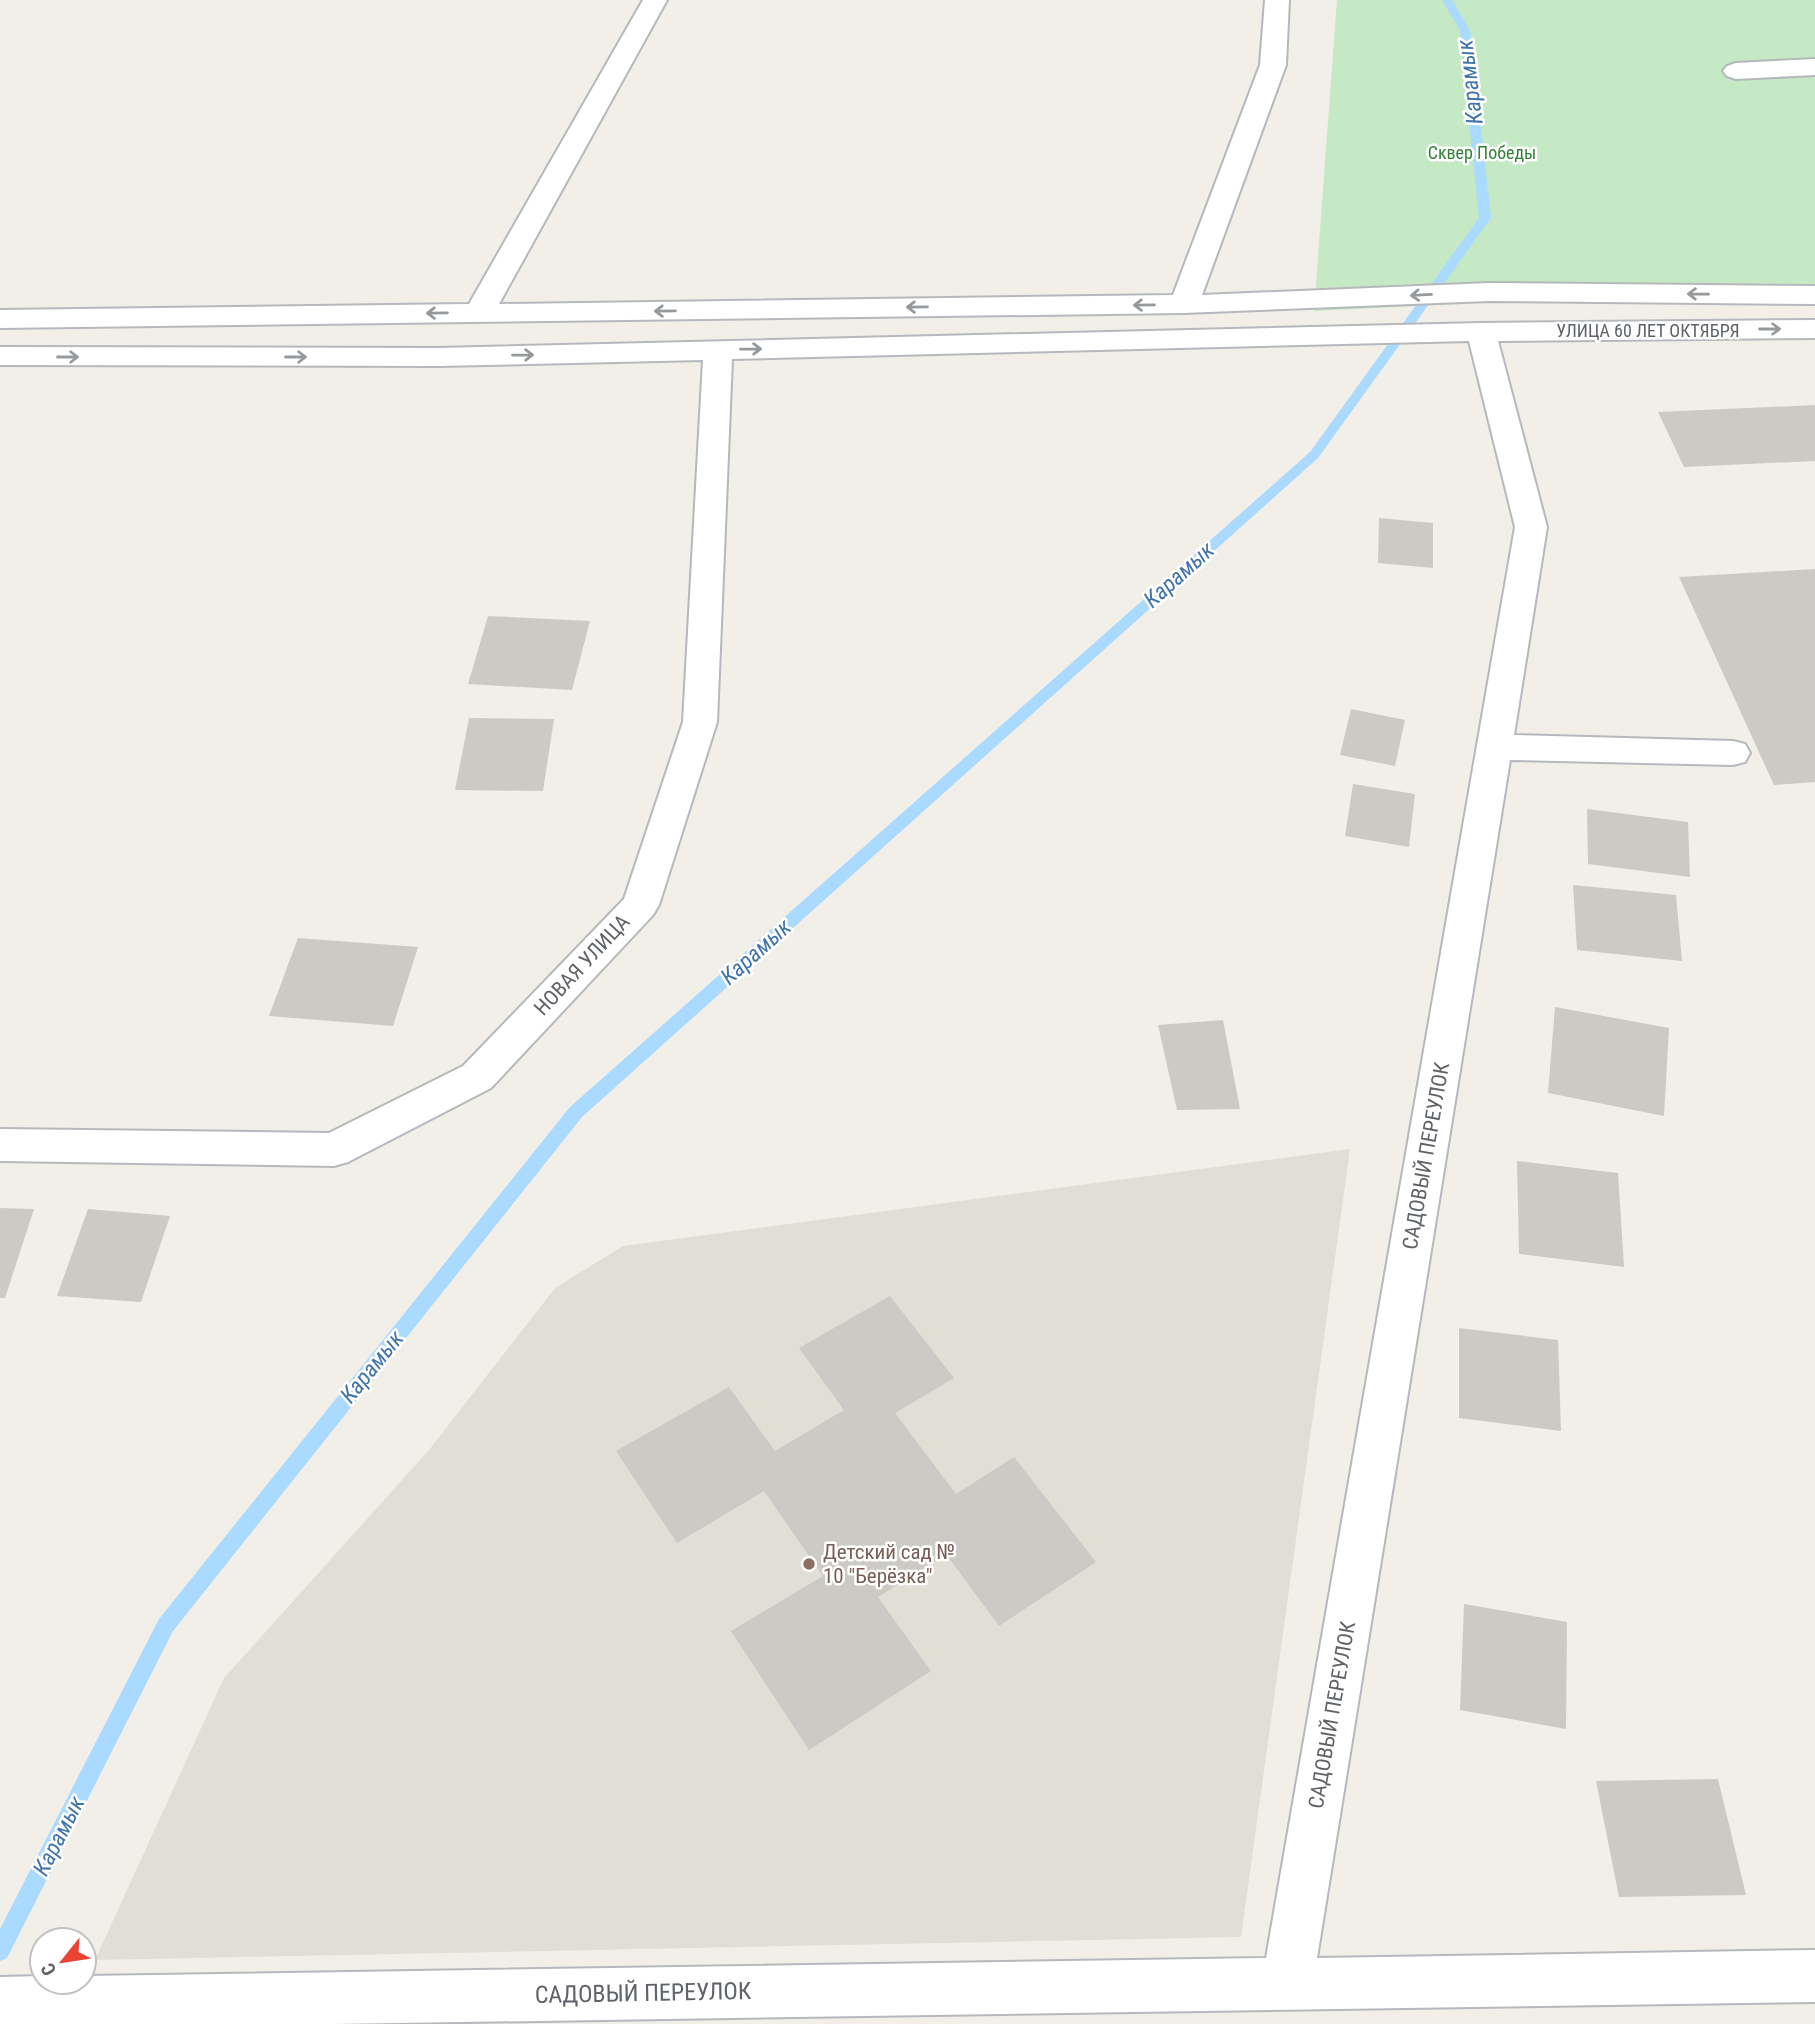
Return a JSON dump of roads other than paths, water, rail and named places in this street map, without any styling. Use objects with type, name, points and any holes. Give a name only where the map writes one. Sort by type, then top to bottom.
[{"type":"street","points":[[479,313],[655,0]]},
{"type":"street","points":[[1184,304],[1273,65],[1278,0]]},
{"type":"street","points":[[1736,71],[1815,67]]},
{"type":"street","name":"УЛИЦА 60 ЛЕТ ОКТЯБРЯ","points":[[0,319],[1184,304],[1489,292],[1815,295]]},
{"type":"street","name":"УЛИЦА 60 ЛЕТ ОКТЯБРЯ","points":[[0,356],[439,358],[1481,332],[1815,329]]},
{"type":"street","name":"САДОВЫЙ ПЕРЕУЛОК","points":[[1287,1984],[1531,527],[1481,332]]},
{"type":"street","name":"НОВАЯ УЛИЦА","points":[[0,1145],[334,1150],[477,1077],[639,905],[700,722],[718,350]]},
{"type":"street","points":[[1494,747],[1733,753]]},
{"type":"street","name":"САДОВЫЙ ПЕРЕУЛОК","points":[[12,2003],[1815,1976]]},
{"type":"waterway","name":"Карамык","points":[[0,1951],[166,1625],[576,1112],[1314,455],[1485,218],[1465,30],[1447,0]]},
{"type":"place","name":"Детский сад № 10 \"Берёзка\"","points":[[809,1564]]},
{"type":"park label","name":"Сквер Победы","points":[[1482,152]]}]
